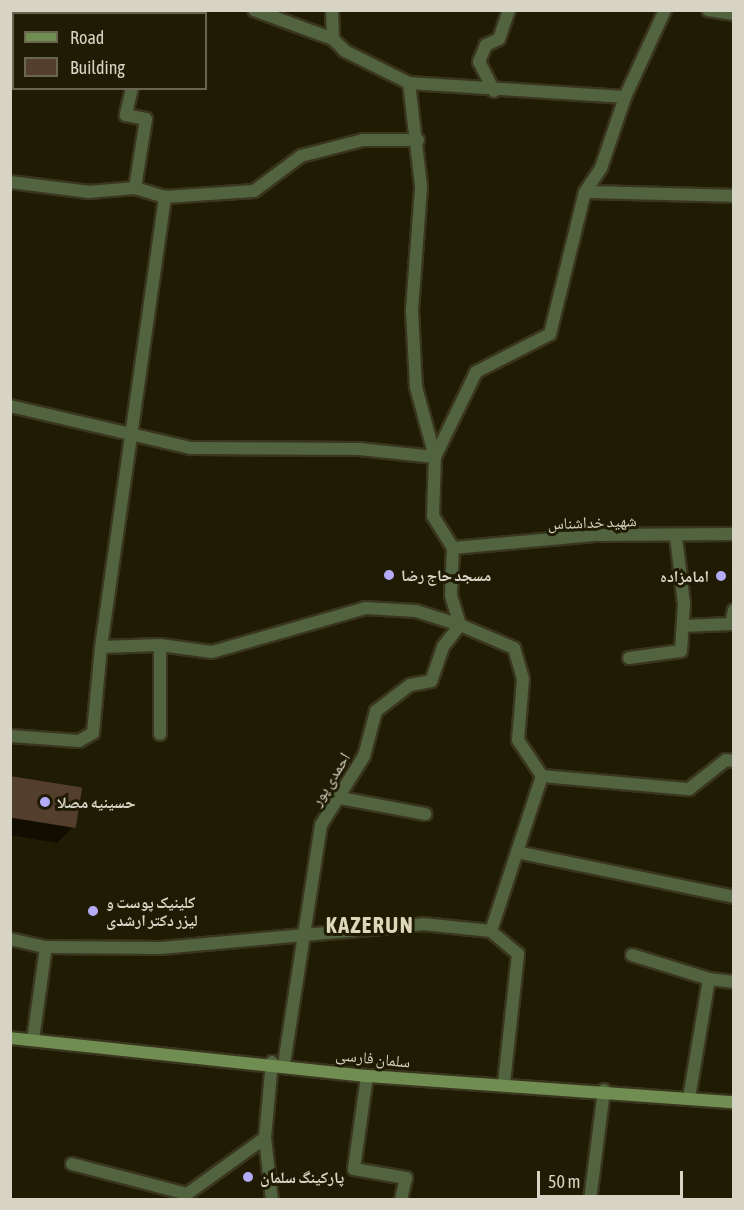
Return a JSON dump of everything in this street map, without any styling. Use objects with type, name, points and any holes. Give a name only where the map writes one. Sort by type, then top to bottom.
[{"type":"main road","name":"سلمان فارسی","points":[[10,1038],[278,1063],[367,1076],[604,1090],[734,1102]]},
{"type":"street","points":[[254,10],[333,39],[345,51],[409,83],[494,92],[625,97]]},
{"type":"street","points":[[332,10],[333,39]]},
{"type":"street","points":[[494,92],[479,62],[486,45],[499,39],[509,10]]},
{"type":"street","points":[[435,457],[476,372],[550,334],[585,192],[601,168],[625,97],[665,10]]},
{"type":"street","points":[[708,10],[734,14]]},
{"type":"street","points":[[409,83],[418,140],[421,186],[412,310],[416,387],[435,457],[433,516],[453,548],[451,595],[460,625]]},
{"type":"street","points":[[132,90],[126,115],[146,119],[135,188]]},
{"type":"street","points":[[10,182],[89,192],[135,188],[165,197],[254,191],[301,156],[363,140],[418,140]]},
{"type":"street","points":[[585,192],[734,196]]},
{"type":"street","points":[[10,736],[79,741],[93,733],[101,647],[128,434],[165,197]]},
{"type":"street","points":[[10,406],[191,448],[359,448],[435,457]]},
{"type":"street","name":"شهید خداشناس","points":[[453,548],[597,535],[676,537],[734,534]]},
{"type":"street","points":[[629,658],[681,651],[683,626],[676,537]]},
{"type":"street","points":[[101,647],[160,645],[212,652],[365,608],[416,611],[460,625],[514,648],[523,679],[518,740],[542,776]]},
{"type":"street","points":[[683,626],[731,624],[734,610]]},
{"type":"street","name":"احمدی پور","points":[[272,1200],[266,1138],[321,825],[335,797],[364,756],[376,711],[410,685],[431,681],[443,647],[460,625]]},
{"type":"street","points":[[160,645],[160,734]]},
{"type":"street","points":[[542,776],[689,789],[726,760],[734,761]]},
{"type":"street","points":[[491,931],[542,776]]},
{"type":"street","points":[[335,797],[425,814]]},
{"type":"street","points":[[517,852],[734,897]]},
{"type":"street","points":[[10,939],[46,947],[161,948],[423,924],[491,931],[518,954],[504,1083]]},
{"type":"street","points":[[33,1040],[46,947]]},
{"type":"street","points":[[632,955],[709,979],[734,982]]},
{"type":"street","points":[[689,1098],[709,979]]},
{"type":"street","points":[[367,1076],[354,1169],[406,1178],[401,1200]]},
{"type":"street","points":[[590,1200],[604,1090]]},
{"type":"street","points":[[72,1164],[187,1194],[266,1138]]},
{"type":"building","name":"حسینیه مصلا","points":[[10,776],[82,787],[76,828],[10,818]]},
{"type":"place","name":"مسجد حاج رضا","points":[[389,575]]},
{"type":"place","name":"امامزاده","points":[[721,576]]},
{"type":"place","name":"حسینیه مصلا","points":[[45,802]]},
{"type":"place","name":"کلینیک پوست و لیزر دکتر ارشدی","points":[[93,911]]},
{"type":"place","name":"پارکینگ سلمان","points":[[248,1177]]},
{"type":"district","name":"KAZERUN","points":[[370,926]]}]
